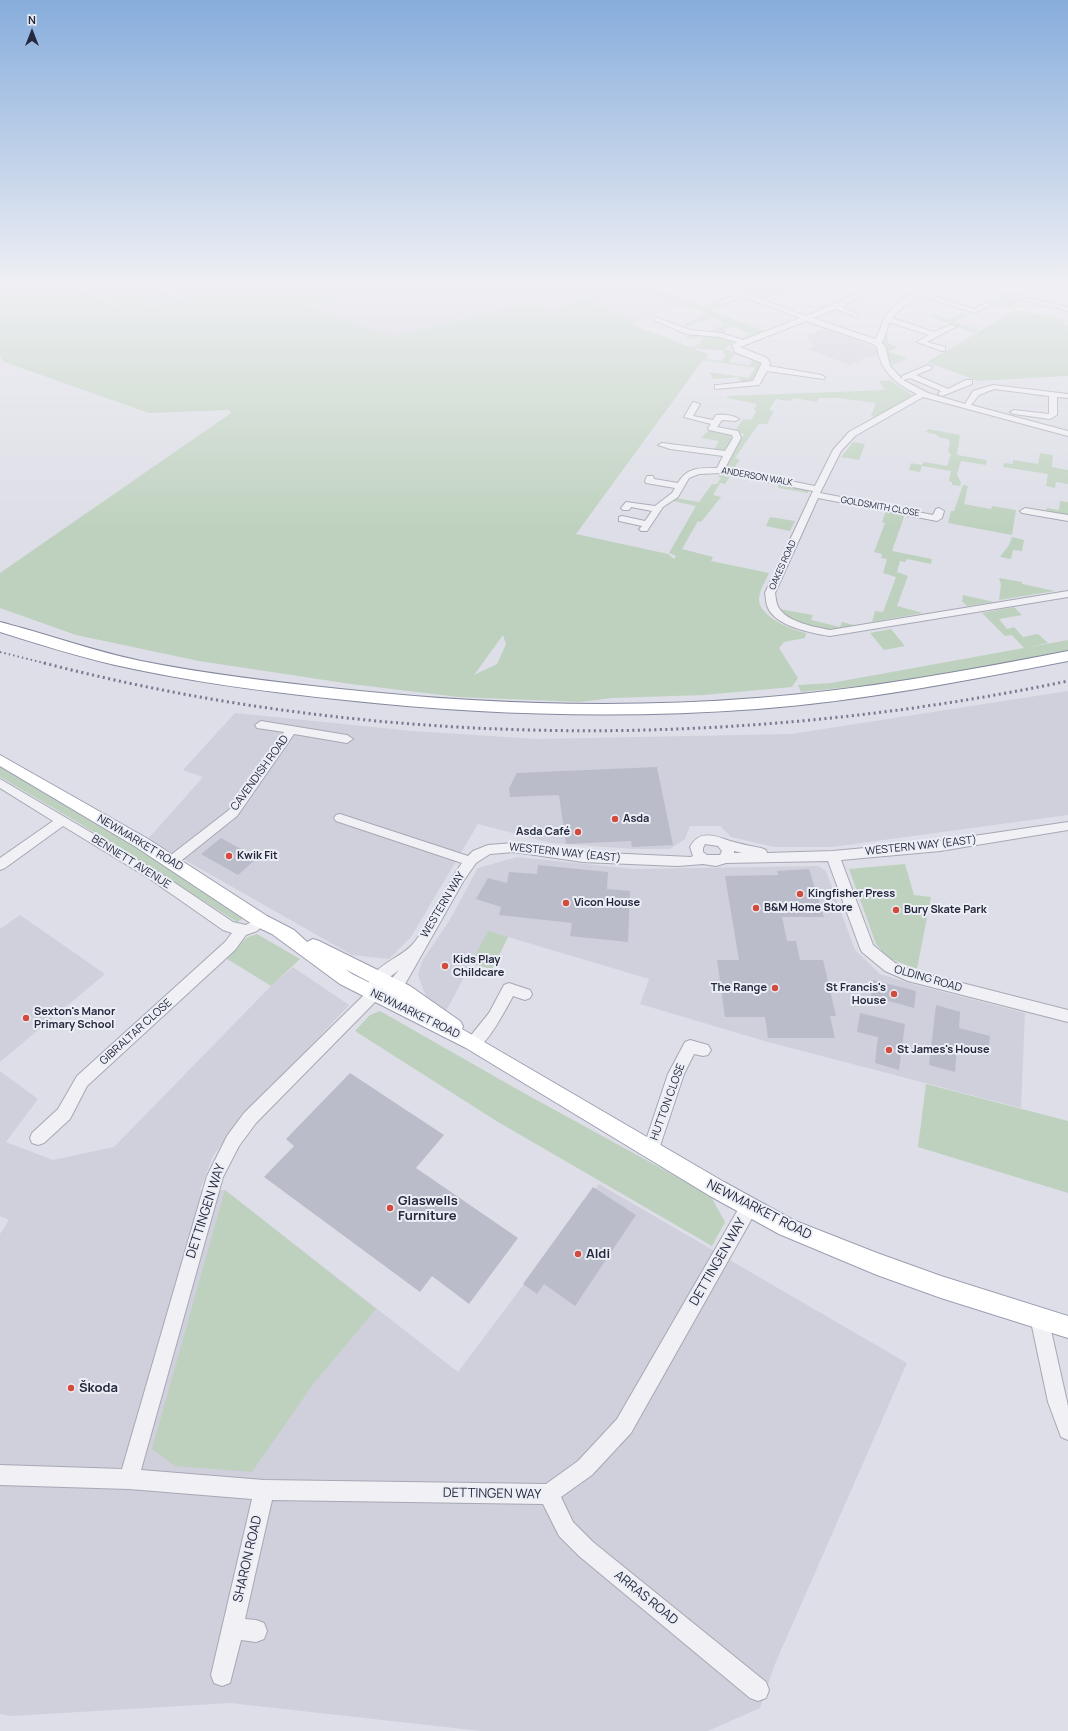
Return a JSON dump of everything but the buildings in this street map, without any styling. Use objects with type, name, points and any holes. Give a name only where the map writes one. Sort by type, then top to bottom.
[{"type":"highway","points":[[0,627],[115,660],[193,674],[276,687],[360,697],[504,708],[592,710],[685,708],[822,697],[940,680],[1068,656]]},
{"type":"highway","points":[[0,639],[95,666],[184,684],[278,699],[357,708],[501,719],[563,720],[727,716],[810,709],[860,704],[954,689],[1068,667]]},
{"type":"main road","name":"NEWMARKET ROAD","points":[[0,760],[172,861],[261,921],[278,930],[346,979],[376,986],[395,987],[442,1016],[473,1043]]},
{"type":"main road","name":"NEWMARKET ROAD","points":[[376,986],[749,1207],[786,1227],[877,1264],[941,1287],[1068,1327]]},
{"type":"street","points":[[885,367],[898,380],[924,393],[1068,434]]},
{"type":"street","points":[[898,380],[911,376],[928,367]]},
{"type":"street","points":[[718,387],[756,383],[765,368],[821,377]]},
{"type":"street","points":[[911,376],[945,393],[969,382]]},
{"type":"street","points":[[967,406],[976,393],[991,387],[1068,396]]},
{"type":"street","name":"OAKES ROAD","points":[[924,393],[852,434],[837,450],[770,592],[773,608],[780,616],[791,623],[806,629],[830,633],[847,632],[1068,594]]},
{"type":"street","points":[[978,401],[1021,414],[1045,417],[1052,415],[1053,394]]},
{"type":"street","points":[[683,426],[696,404]]},
{"type":"street","points":[[688,417],[716,423]]},
{"type":"street","points":[[721,470],[737,438],[735,433],[712,428],[719,417],[735,419]]},
{"type":"street","points":[[662,446],[683,450],[712,451],[728,454]]},
{"type":"street","name":"ANDERSON WALK","points":[[622,519],[646,527],[657,509],[675,495],[686,476],[693,472],[721,470],[816,492]]},
{"type":"street","points":[[650,478],[649,481],[680,486]]},
{"type":"street","name":"GOLDSMITH CLOSE","points":[[816,492],[937,518],[939,511]]},
{"type":"street","points":[[626,508],[629,504],[657,509]]},
{"type":"street","points":[[1025,510],[1068,518]]},
{"type":"street","name":"CAVENDISH ROAD","points":[[261,725],[347,739]]},
{"type":"street","name":"CAVENDISH ROAD","points":[[172,861],[233,813],[292,729]]},
{"type":"street","name":"BENNETT AVENUE","points":[[0,783],[156,876],[228,926],[241,931]]},
{"type":"street","points":[[340,818],[470,862]]},
{"type":"street","points":[[0,865],[63,820]]},
{"type":"street","name":"WESTERN WAY (EAST)","points":[[725,858],[833,856],[940,846],[1068,826]]},
{"type":"street","points":[[706,839],[718,840],[725,844],[728,851],[725,858],[716,862],[700,855],[698,844],[706,839]]},
{"type":"street","name":"WESTERN WAY (EAST)","points":[[725,844],[772,856]]},
{"type":"street","name":"WESTERN WAY (EAST)","points":[[470,862],[488,848],[501,846],[583,857],[666,861],[694,862],[700,855]]},
{"type":"street","name":"OLDING ROAD","points":[[833,856],[867,948],[890,967],[908,975],[1068,1016]]},
{"type":"street","name":"WESTERN WAY","points":[[376,986],[416,948],[428,932],[470,862]]},
{"type":"street","points":[[241,931],[251,929],[261,921]]},
{"type":"street","name":"GIBRALTAR CLOSE","points":[[38,1138],[64,1114],[82,1081],[230,946],[241,931]]},
{"type":"street","name":"WESTERN WAY","points":[[395,987],[408,969],[416,948]]},
{"type":"street","name":"DETTINGEN WAY","points":[[129,1479],[200,1227],[222,1161],[232,1141],[250,1118],[376,986]]},
{"type":"street","points":[[473,1043],[494,1017],[509,989],[525,994]]},
{"type":"street","name":"HUTTON CLOSE","points":[[651,1149],[676,1074],[690,1046],[704,1050]]},
{"type":"street","name":"DETTINGEN WAY","points":[[0,1475],[129,1479],[264,1490],[550,1494],[584,1468],[624,1426],[749,1207]]},
{"type":"street","points":[[1039,1318],[1057,1402],[1068,1430]]},
{"type":"street","name":"SHARON ROAD","points":[[222,1675],[264,1490]]},
{"type":"street","name":"ARRAS ROAD","points":[[550,1494],[566,1529],[586,1549],[758,1690]]},
{"type":"street","points":[[232,1629],[256,1631]]},
{"type":"shaded area","points":[[1068,691],[1068,815],[832,847],[774,847],[731,837],[720,826],[690,826],[685,839],[670,849],[634,849],[551,843],[478,824],[411,937],[389,959],[352,955],[148,839],[203,777],[183,770],[235,713],[412,731],[537,739],[791,734]]},
{"type":"shaded area","points":[[517,857],[635,869],[818,866],[826,871],[855,950],[880,974],[916,985],[1025,1013],[1021,1108],[768,1042],[640,1004],[649,979],[508,937],[492,969],[471,964],[446,1011],[426,997],[418,975],[422,961],[449,921],[478,868]]},
{"type":"shaded area","name":"Sexton's Manor Primary School","points":[[20,915],[105,974],[0,1062],[0,929]]},
{"type":"shaded area","points":[[293,967],[349,1005],[232,1131],[213,1156],[200,1190],[225,1190],[458,1372],[599,1184],[907,1363],[775,1664],[760,1708],[708,1731],[481,1731],[230,1703],[12,1716],[0,1714],[0,1234],[9,1220],[0,1216],[0,1071],[38,1099],[6,1142],[53,1160],[114,1147],[271,986]]},
{"type":"green space","points":[[18,367],[698,367],[576,534],[668,554],[674,559],[676,556],[669,553],[696,506],[673,501],[676,498],[699,502],[712,484],[717,484],[721,478],[718,477],[722,471],[808,489],[808,493],[778,488],[779,485],[731,475],[725,484],[720,483],[713,495],[721,497],[701,522],[698,521],[682,549],[713,557],[711,561],[769,573],[760,593],[760,605],[764,611],[777,621],[793,629],[806,633],[805,638],[784,642],[779,648],[798,678],[792,687],[704,695],[612,698],[580,702],[458,697],[351,684],[199,661],[76,635],[0,608],[0,573],[231,413],[229,410],[149,413]],"holes":[[[503,635],[506,644],[497,664],[474,675]]]},
{"type":"green space","points":[[747,367],[762,367],[755,382],[743,384],[738,377],[713,379],[709,372],[749,378],[755,368]]},
{"type":"green space","points":[[940,367],[1068,367],[1068,376],[978,381]]},
{"type":"green space","points":[[889,380],[913,395],[877,417],[871,416],[876,403],[838,398],[819,398],[817,402],[794,398],[790,401],[776,399],[769,410],[774,411],[767,424],[759,424],[755,429],[735,458],[740,460],[734,468],[725,466],[744,434],[734,433],[743,419],[751,420],[756,412],[754,409],[757,404],[727,398],[727,396],[885,390],[879,381]]},
{"type":"green space","points":[[710,429],[732,434],[734,438],[728,450],[714,449],[719,441],[701,438]]},
{"type":"green space","points":[[928,429],[960,435],[957,455],[987,460],[986,465],[961,461],[957,474],[961,483],[960,486],[952,485],[952,482],[949,481],[951,471],[922,466],[920,472],[909,470],[911,463],[922,465],[924,462],[947,466],[951,454],[948,452],[950,442],[948,439],[926,432]]},
{"type":"green space","points":[[853,442],[865,444],[859,460],[841,457]]},
{"type":"green space","points":[[1040,453],[1053,455],[1052,467],[1068,470],[1068,484],[1056,482],[1055,488],[1046,486],[1048,474],[1003,467],[1004,463],[1013,464],[1013,460],[1038,464]]},
{"type":"green space","points":[[963,485],[968,486],[964,504],[991,509],[992,506],[1016,510],[1012,535],[948,523],[951,511],[954,511]]},
{"type":"green space","points":[[1060,501],[1068,502],[1068,515],[1046,511],[1047,508],[1059,510]]},
{"type":"green space","points":[[886,511],[905,514],[892,551],[932,559],[931,564],[907,559],[905,562],[900,561],[897,572],[908,576],[897,606],[923,613],[872,622],[875,611],[883,612],[896,577],[883,573],[887,559],[881,558],[882,554],[874,552],[885,523],[882,522]]},
{"type":"green space","points":[[770,517],[795,521],[790,531],[766,526]]},
{"type":"green space","points":[[1012,537],[1024,540],[1022,551],[1013,550],[1011,559],[1000,557],[1009,545]]},
{"type":"green space","points":[[999,578],[1022,582],[1022,584],[1055,591],[999,600],[1001,584]]},
{"type":"green space","points":[[963,595],[994,602],[967,606],[962,601]]},
{"type":"green space","points":[[1014,607],[1022,615],[999,619],[1007,629],[1014,627],[1023,637],[1038,634],[1048,643],[1024,648],[1012,635],[1005,636],[982,613]]},
{"type":"green space","points":[[779,609],[813,615],[811,620],[840,627],[842,622],[858,626],[826,629],[805,626],[787,617]]},
{"type":"green space","points":[[891,629],[905,646],[884,650],[870,633]]},
{"type":"green space","points":[[1068,640],[1068,650],[964,671],[880,684],[801,692],[798,685],[831,683]]},
{"type":"green space","points":[[0,767],[168,866],[244,918],[237,922],[79,823],[0,777]]},
{"type":"green space","name":"Bury Skate Park","points":[[905,864],[914,895],[931,897],[917,969],[888,958],[876,944],[849,869]]},
{"type":"green space","points":[[488,931],[508,937],[492,969],[471,963]]},
{"type":"green space","points":[[257,934],[300,959],[271,986],[224,957],[248,937]]},
{"type":"green space","points":[[380,1011],[522,1092],[710,1195],[725,1222],[712,1246],[498,1122],[355,1031],[370,1015]]},
{"type":"green space","points":[[926,1084],[1068,1121],[1068,1193],[918,1147]]},
{"type":"green space","points":[[225,1190],[376,1309],[314,1383],[252,1472],[175,1466],[152,1449]]},
{"type":"railway","points":[[0,652],[44,663]]},
{"type":"railway","points":[[44,663],[169,691],[297,712],[425,725],[554,730],[684,729],[813,720],[941,704],[1068,681]]},
{"type":"railway","points":[[44,663],[48,664]]},
{"type":"place","name":"Asda","points":[[615,819]]},
{"type":"place","name":"Asda Café","points":[[578,832]]},
{"type":"place","name":"Kwik Fit","points":[[229,856]]},
{"type":"place","name":"Kingfisher Press","points":[[800,894]]},
{"type":"place","name":"Vicon House","points":[[566,903]]},
{"type":"place","name":"B&M Home Store","points":[[756,908]]},
{"type":"place","name":"Bury Skate Park","points":[[896,910]]},
{"type":"place","name":"Kids Play Childcare","points":[[445,966]]},
{"type":"place","name":"The Range","points":[[775,988]]},
{"type":"place","name":"St Francis's House","points":[[894,994]]},
{"type":"place","name":"Sexton's Manor Primary School","points":[[26,1018]]},
{"type":"place","name":"St James's House","points":[[889,1050]]},
{"type":"place","name":"Glaswells Furniture","points":[[390,1208]]},
{"type":"place","name":"Aldi","points":[[578,1254]]},
{"type":"place","name":"Škoda","points":[[71,1388]]}]
